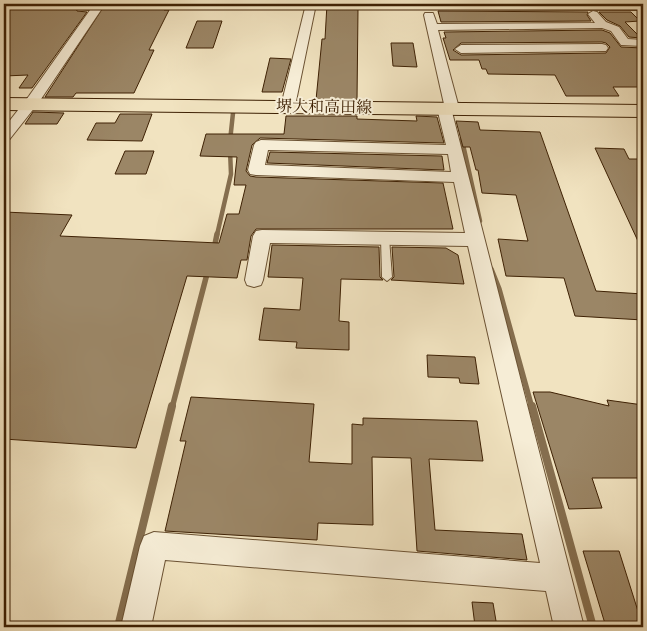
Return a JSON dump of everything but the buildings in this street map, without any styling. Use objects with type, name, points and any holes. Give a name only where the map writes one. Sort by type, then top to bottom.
[{"type":"main road","name":"堺大和高田線","points":[[4,104],[643,111]]},
{"type":"street","points":[[288,106],[312,4]]},
{"type":"street","points":[[587,5],[602,24],[615,30],[625,43],[643,43]]},
{"type":"street","points":[[569,627],[454,150],[433,27],[426,6],[587,5],[639,7],[643,18]]},
{"type":"street","points":[[4,137],[30,104],[98,7],[81,7]]},
{"type":"street","points":[[433,27],[596,26],[602,24]]},
{"type":"street","points":[[501,27],[513,48]]},
{"type":"street","points":[[461,48],[602,48]]},
{"type":"street","points":[[454,150],[261,144],[256,170],[461,178]]},
{"type":"street","points":[[254,280],[262,236],[476,240]]},
{"type":"street","points":[[136,627],[154,546],[557,578]]},
{"type":"lane","points":[[385,238],[387,277]]},
{"type":"waterway","points":[[83,4],[197,4]]},
{"type":"waterway","points":[[222,4],[306,6]]},
{"type":"waterway","points":[[319,6],[422,8]]},
{"type":"waterway","points":[[230,141],[233,113]]},
{"type":"waterway","points":[[462,140],[480,221]]},
{"type":"waterway","points":[[217,235],[231,174],[230,150]]},
{"type":"waterway","points":[[214,249],[217,234]]},
{"type":"waterway","points":[[491,269],[499,289],[532,408]]},
{"type":"waterway","points":[[172,408],[208,270]]},
{"type":"waterway","points":[[118,627],[172,406]]},
{"type":"waterway","points":[[532,406],[593,627]]}]
